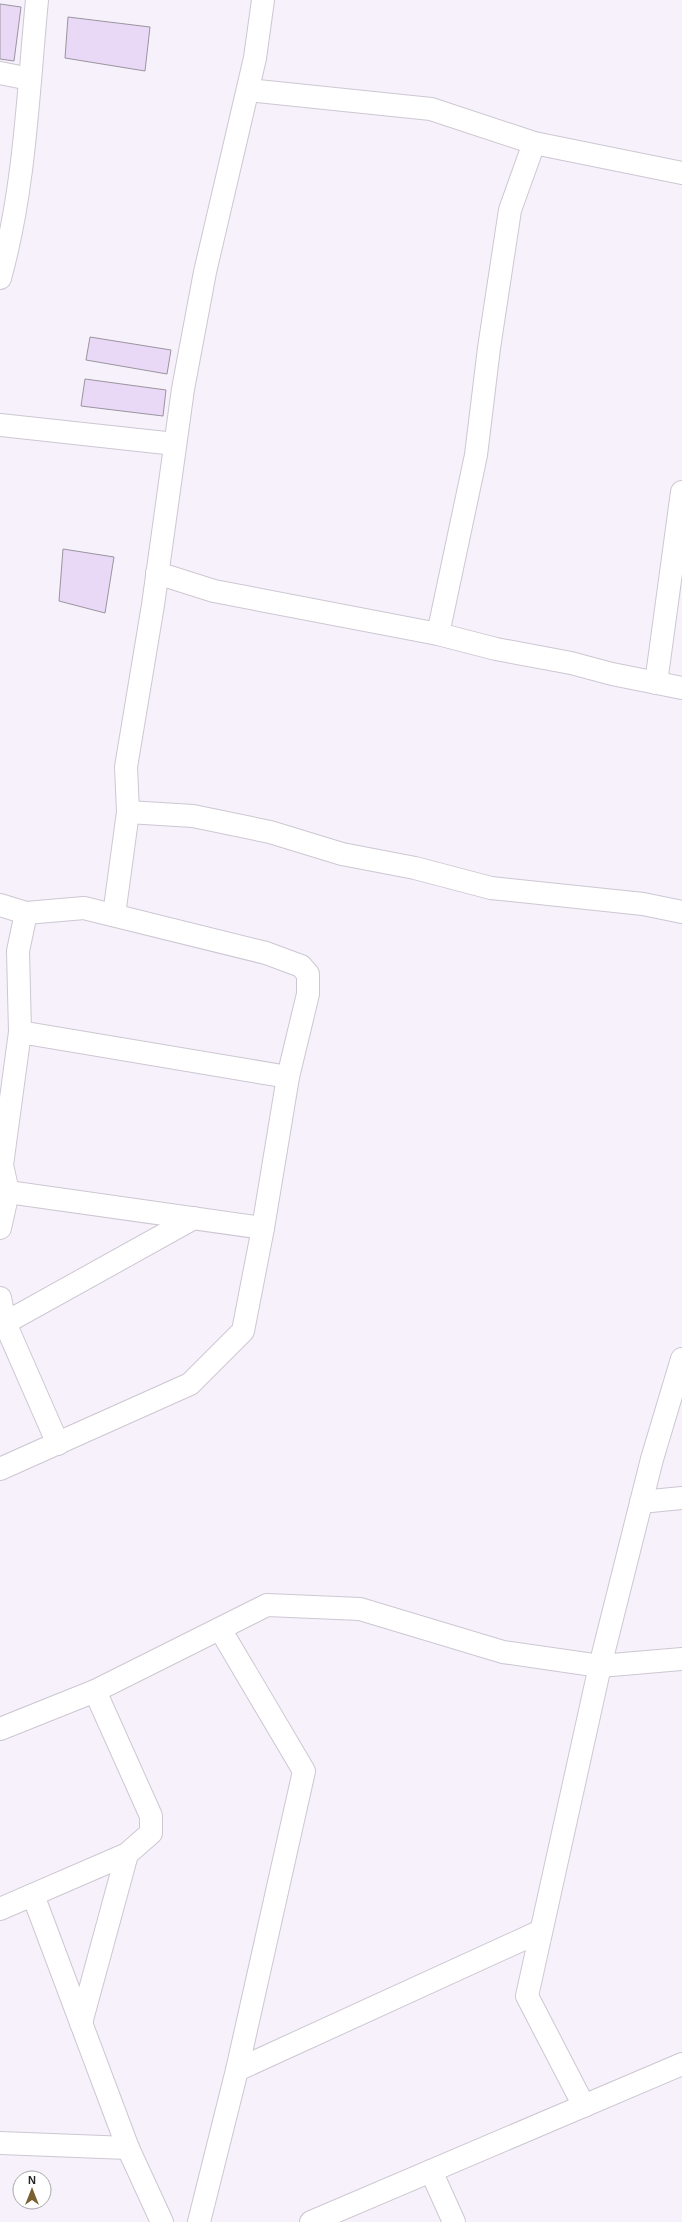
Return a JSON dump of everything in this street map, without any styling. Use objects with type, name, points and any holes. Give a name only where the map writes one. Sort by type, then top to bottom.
[{"type":"street","points":[[0,278],[8,250],[22,166],[37,0]]},
{"type":"street","points":[[114,915],[128,812],[126,767],[157,573],[183,389],[205,272],[248,90],[263,0]]},
{"type":"street","points":[[0,73],[30,79]]},
{"type":"street","points":[[248,90],[431,109],[534,143],[682,173]]},
{"type":"street","points":[[438,634],[476,456],[489,348],[510,210],[534,143]]},
{"type":"street","points":[[0,425],[175,444]]},
{"type":"street","points":[[656,682],[682,492]]},
{"type":"street","points":[[157,573],[214,591],[438,634],[496,649],[571,663],[682,688]]},
{"type":"street","points":[[128,812],[193,816],[270,832],[342,854],[415,868],[492,888],[643,904],[682,912]]},
{"type":"street","points":[[0,905],[26,913],[84,908],[266,953],[301,966],[308,974],[308,994],[288,1077],[263,1228],[243,1331],[190,1384],[58,1444],[0,1468]]},
{"type":"street","points":[[0,1228],[8,1192],[2,1164],[20,1032],[18,951],[26,913]]},
{"type":"street","points":[[20,1032],[288,1077]]},
{"type":"street","points":[[8,1192],[263,1228]]},
{"type":"street","points":[[5,1323],[194,1218]]},
{"type":"street","points":[[0,1298],[5,1323],[58,1444]]},
{"type":"street","points":[[584,2106],[527,1996],[600,1666],[641,1502],[682,1359]]},
{"type":"street","points":[[641,1502],[682,1498]]},
{"type":"street","points":[[0,1729],[95,1691],[268,1606],[360,1609],[503,1652],[600,1666],[682,1659]]},
{"type":"street","points":[[199,2222],[237,2070],[304,1771],[220,1629]]},
{"type":"street","points":[[0,1909],[127,1854],[152,1833],[152,1816],[95,1691]]},
{"type":"street","points":[[81,2023],[127,1854]]},
{"type":"street","points":[[33,1894],[128,2148],[162,2222]]},
{"type":"street","points":[[237,2070],[542,1931]]},
{"type":"street","points":[[311,2222],[682,2064]]},
{"type":"street","points":[[0,2143],[128,2148]]},
{"type":"street","points":[[431,2171],[454,2222]]},
{"type":"building","points":[[0,4],[21,7],[14,61],[0,59]]},
{"type":"building","points":[[68,17],[150,27],[145,71],[65,58]]},
{"type":"building","points":[[90,337],[171,350],[167,374],[86,360]]},
{"type":"building","points":[[85,379],[166,390],[163,416],[81,406]]},
{"type":"building","points":[[63,549],[114,557],[105,613],[59,601]]}]
